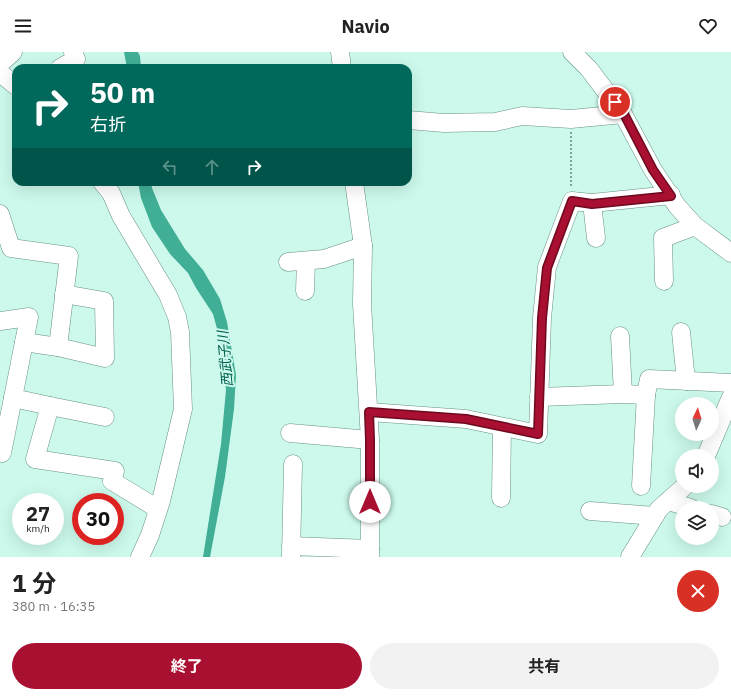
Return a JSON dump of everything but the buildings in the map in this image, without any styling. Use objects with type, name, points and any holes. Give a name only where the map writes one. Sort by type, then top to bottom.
[{"type":"street","points":[[0,64],[13,52]]},
{"type":"street","points":[[67,64],[76,59],[73,52]]},
{"type":"street","points":[[340,52],[342,64]]},
{"type":"street","points":[[572,52],[589,69],[624,114],[653,170],[677,206],[695,226],[731,254]]},
{"type":"street","points":[[0,73],[12,83]]},
{"type":"street","points":[[412,120],[444,123],[496,122],[522,116],[571,119],[624,114]]},
{"type":"street","points":[[105,186],[111,193],[120,216],[168,295],[177,317],[180,332],[183,409],[161,501],[150,535],[140,557]]},
{"type":"street","points":[[293,464],[291,552],[370,553],[370,440],[362,304],[363,246],[355,186]]},
{"type":"street","points":[[369,412],[466,419],[538,434],[542,318],[547,268],[572,201],[592,204],[671,196]]},
{"type":"street","points":[[592,204],[596,238]]},
{"type":"street","points":[[0,214],[5,248],[69,256],[58,347]]},
{"type":"street","points":[[664,281],[663,238],[695,226]]},
{"type":"street","points":[[288,262],[324,259],[363,246]]},
{"type":"street","points":[[304,291],[306,261]]},
{"type":"street","points":[[24,342],[58,347],[105,358],[104,301],[64,294]]},
{"type":"street","points":[[0,321],[29,317],[2,453]]},
{"type":"street","points":[[681,332],[686,381]]},
{"type":"street","points":[[620,336],[623,394]]},
{"type":"street","points":[[641,486],[648,379],[731,383]]},
{"type":"street","points":[[539,397],[623,394],[646,395]]},
{"type":"street","points":[[709,449],[731,397]]},
{"type":"street","points":[[13,398],[105,417]]},
{"type":"street","points":[[50,406],[35,459],[114,471],[112,480],[158,509]]},
{"type":"street","points":[[501,498],[502,426]]},
{"type":"street","points":[[290,433],[370,440]]},
{"type":"street","points":[[630,557],[659,510],[677,493]]},
{"type":"street","points":[[668,501],[675,503]]},
{"type":"street","points":[[590,511],[655,516]]},
{"type":"path","points":[[571,119],[570,182],[572,201]]},
{"type":"water","points":[[124,52],[138,52],[141,64],[126,64]]},
{"type":"water","name":"西武子川","points":[[139,186],[152,186],[161,210],[185,249],[203,270],[220,299],[227,322],[236,375],[234,409],[225,477],[210,557],[203,557],[221,444],[226,390],[221,343],[213,314],[188,273],[170,254],[152,227],[141,198]]},
{"type":"route","points":[[370,502],[369,412],[466,419],[538,434],[542,318],[547,268],[572,201],[592,204],[671,196],[653,170],[624,114],[615,102]]}]
